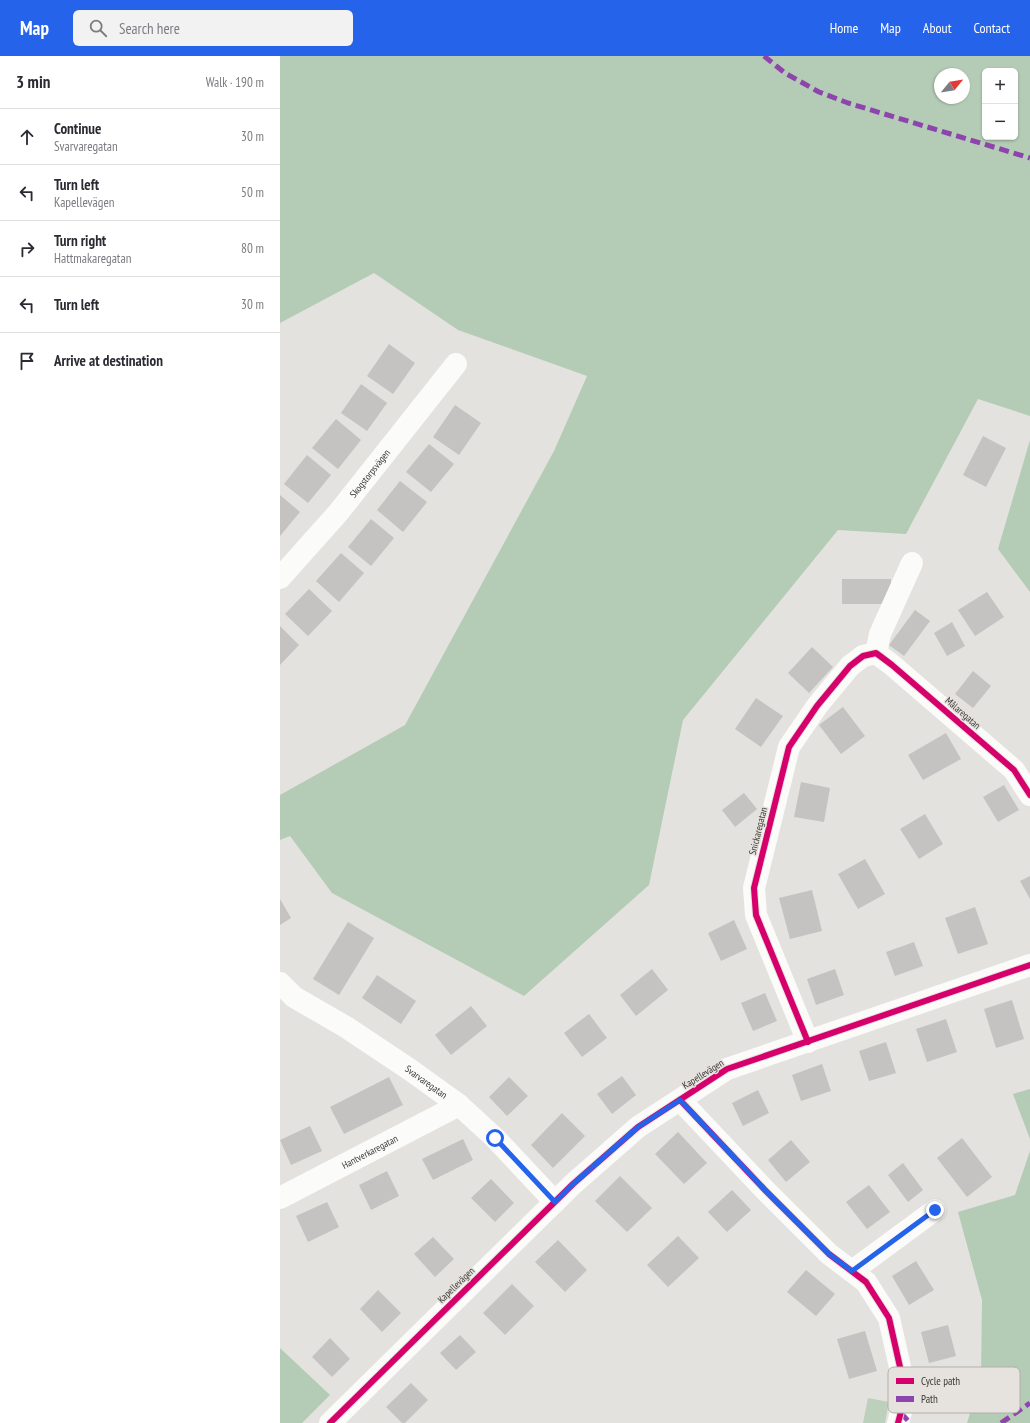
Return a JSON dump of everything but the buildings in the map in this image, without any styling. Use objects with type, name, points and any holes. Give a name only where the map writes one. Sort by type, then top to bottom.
[{"type":"street","name":"Skogstorpsvägen","points":[[280,578],[338,513],[456,364]]},
{"type":"street","points":[[876,653],[880,634],[912,563]]},
{"type":"street","name":"Målaregatan","points":[[876,653],[1014,770],[1030,795]]},
{"type":"street","name":"Snickaregatan","points":[[808,1042],[756,914],[754,888],[789,747],[816,706],[850,666],[863,656],[876,653]]},
{"type":"street","name":"Kapellevägen","points":[[330,1423],[573,1184],[638,1127],[727,1069],[1030,965]]},
{"type":"street","name":"Svarvaregatan","points":[[280,983],[294,997],[346,1027],[409,1069],[459,1105],[495,1138],[555,1202]]},
{"type":"street","points":[[680,1100],[769,1194],[829,1254],[866,1282],[889,1318],[900,1367]]},
{"type":"street","name":"Hantverkaregatan","points":[[280,1198],[459,1105]]},
{"type":"street","points":[[852,1271],[935,1210]]},
{"type":"street","points":[[898,1423],[901,1413]]},
{"type":"green space","points":[[280,56],[1030,56],[1030,416],[978,399],[906,534],[838,530],[683,720],[649,885],[524,996],[332,893],[290,836],[280,840],[280,795],[405,725],[554,451],[587,376],[458,330],[374,273],[280,323]]},
{"type":"green space","points":[[1030,440],[1030,592],[998,549]]},
{"type":"green space","points":[[1030,1089],[1030,1139],[1013,1094]]},
{"type":"green space","points":[[1030,1151],[1030,1423],[967,1423],[970,1413],[1020,1413],[1020,1367],[981,1367],[982,1300],[958,1212],[1015,1195]]},
{"type":"green space","points":[[280,1348],[330,1395],[302,1423],[280,1423]]},
{"type":"green space","points":[[868,1398],[888,1402],[885,1423],[863,1423]]},
{"type":"marked path","points":[[764,56],[785,73],[819,92],[848,103],[1030,158]]},
{"type":"marked path","points":[[1020,1410],[1030,1403]]},
{"type":"marked path","points":[[901,1413],[910,1423]]},
{"type":"marked path","points":[[1001,1423],[1016,1413]]},
{"type":"cycle path","points":[[808,1042],[756,915],[754,888],[789,747],[817,706],[850,666],[863,656],[876,653],[1014,770],[1030,795]]},
{"type":"cycle path","points":[[330,1423],[573,1184],[638,1127],[727,1069],[1030,965]]},
{"type":"cycle path","points":[[680,1100],[764,1189],[829,1254],[866,1282],[889,1318],[900,1367]]},
{"type":"cycle path","points":[[898,1423],[901,1413]]},
{"type":"route","points":[[495,1138],[555,1202],[573,1184],[638,1127],[680,1100],[764,1189],[829,1254],[852,1271],[935,1210]]}]
